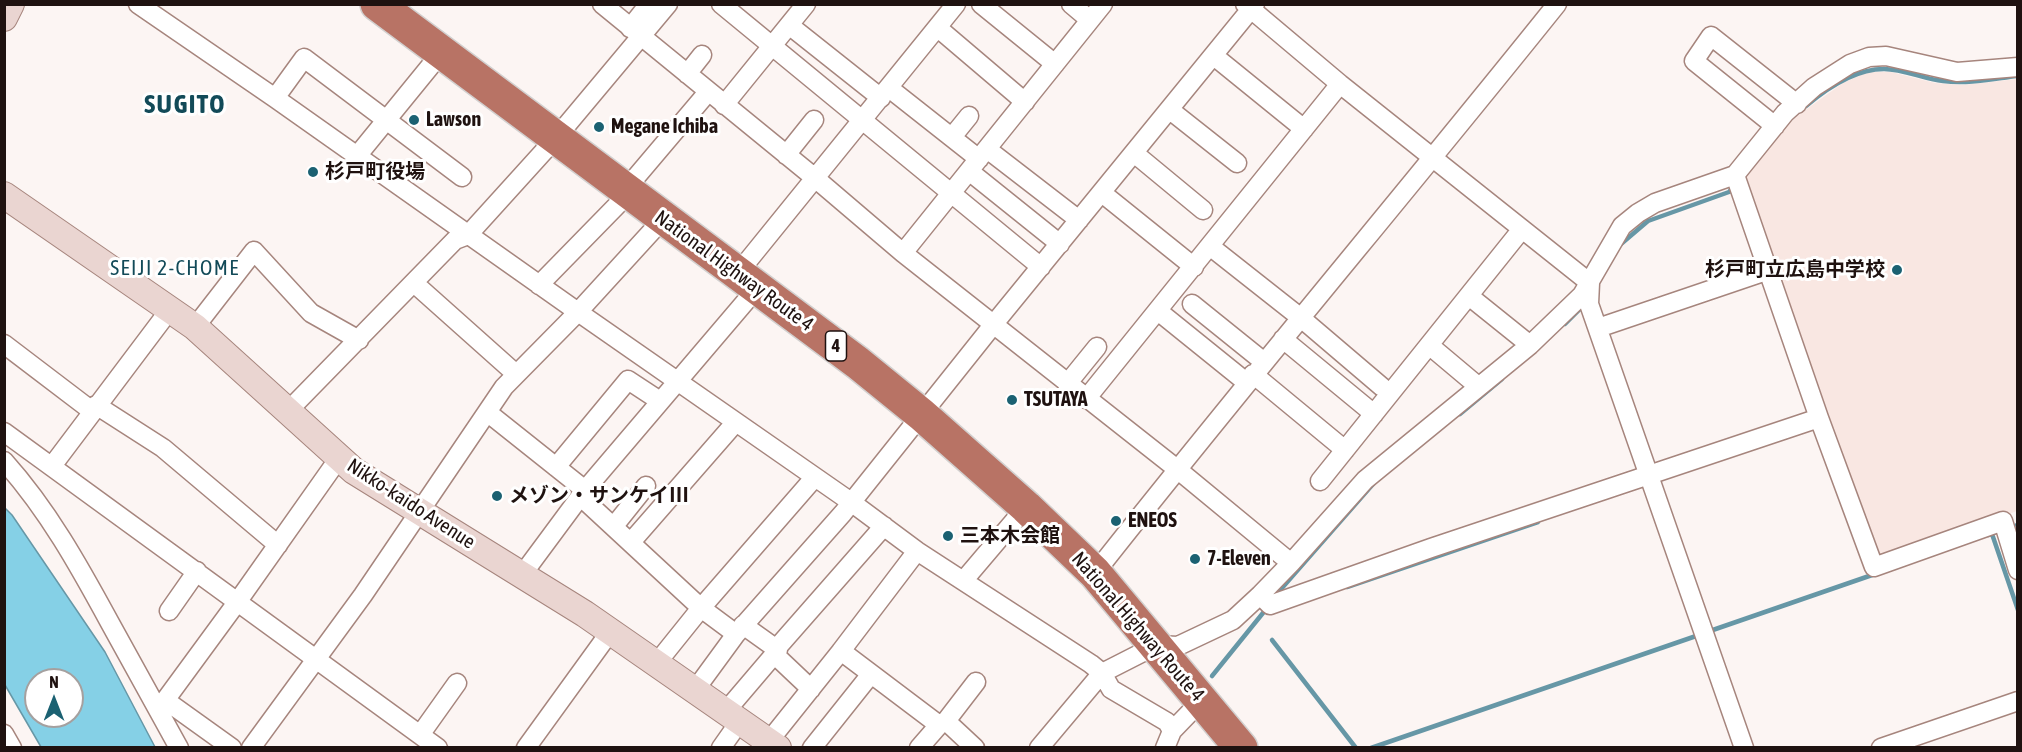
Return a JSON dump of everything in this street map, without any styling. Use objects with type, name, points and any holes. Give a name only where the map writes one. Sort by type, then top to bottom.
[{"type":"highway","name":"National Highway Route 4","points":[[377,4],[858,363],[922,415],[1026,507],[1095,573],[1241,747]]},
{"type":"main road","points":[[4,18],[11,4]]},
{"type":"main road","name":"Nikko-kaido Avenue","points":[[4,195],[171,308],[354,471],[420,510],[610,632],[774,744]]},
{"type":"street","points":[[138,4],[851,502],[917,551],[1091,664],[1102,673],[1111,689],[1167,722],[1169,739]]},
{"type":"street","points":[[602,4],[903,253],[1291,563]]},
{"type":"street","points":[[636,32],[649,4]]},
{"type":"street","points":[[287,412],[454,240],[468,235],[555,139],[636,32],[668,4]]},
{"type":"street","points":[[722,4],[1041,267]]},
{"type":"street","points":[[724,105],[806,4]]},
{"type":"street","points":[[522,575],[583,493],[677,380],[748,281],[815,178],[956,4]]},
{"type":"street","points":[[981,4],[1055,64]]},
{"type":"street","points":[[1071,4],[1090,20]]},
{"type":"street","points":[[903,253],[1103,4]]},
{"type":"street","points":[[1095,573],[1176,470],[1434,158],[1557,4]]},
{"type":"street","points":[[695,690],[740,630],[851,502],[1214,56],[1250,6],[1340,84],[1590,283]]},
{"type":"street","points":[[789,25],[952,137],[978,160],[1060,244]]},
{"type":"street","points":[[938,28],[1025,102]]},
{"type":"street","points":[[1775,126],[1694,61],[1711,36],[1797,104]]},
{"type":"street","points":[[357,156],[441,53]]},
{"type":"street","points":[[687,74],[702,55]]},
{"type":"street","points":[[1214,56],[1304,129]]},
{"type":"street","points":[[1039,747],[1102,673],[1157,645],[1178,646],[1233,620],[1260,596],[1365,480],[1530,345],[1582,295],[1622,226],[1655,203],[1735,175],[1775,126],[1814,87],[1850,64],[1869,57],[1894,58],[1930,68],[1957,72],[2018,67]]},
{"type":"street","points":[[275,98],[304,58],[462,177]]},
{"type":"street","points":[[1086,399],[1211,247],[1340,84]]},
{"type":"street","points":[[539,285],[627,192],[708,92]]},
{"type":"street","points":[[1170,110],[1237,163]]},
{"type":"street","points":[[952,137],[969,116]]},
{"type":"street","points":[[786,155],[814,120]]},
{"type":"street","points":[[1134,153],[1203,210]]},
{"type":"street","points":[[978,160],[1079,220]]},
{"type":"street","points":[[1735,175],[1819,418],[1874,567],[2010,519],[2018,570]]},
{"type":"street","points":[[1102,193],[1194,267]]},
{"type":"street","points":[[251,747],[363,595],[504,387],[578,312],[663,219]]},
{"type":"street","points":[[1320,481],[1522,229]]},
{"type":"street","points":[[1211,247],[1301,318],[1382,387]]},
{"type":"street","points":[[195,327],[254,251],[311,313],[359,340]]},
{"type":"street","points":[[1598,328],[1769,270]]},
{"type":"street","points":[[414,283],[516,374]]},
{"type":"street","points":[[1590,283],[1589,304],[1744,747]]},
{"type":"street","points":[[1469,296],[1530,345]]},
{"type":"street","points":[[1192,304],[1255,373],[1345,450]]},
{"type":"street","points":[[52,466],[171,308]]},
{"type":"street","points":[[1158,311],[1255,373]]},
{"type":"street","points":[[1283,339],[1374,414]]},
{"type":"street","points":[[4,344],[94,408],[163,448],[278,545]]},
{"type":"street","points":[[1430,345],[1479,387]]},
{"type":"street","points":[[1067,384],[1097,347]]},
{"type":"street","points":[[556,467],[628,380],[660,401]]},
{"type":"street","points":[[487,412],[556,467],[614,526],[701,608],[775,651],[811,688]]},
{"type":"street","points":[[1260,596],[1270,605],[1819,418]]},
{"type":"street","points":[[631,542],[735,423]]},
{"type":"street","points":[[4,432],[438,747]]},
{"type":"street","points":[[162,705],[339,458]]},
{"type":"street","points":[[4,461],[26,485],[77,563],[162,705],[179,747]]},
{"type":"street","points":[[656,664],[701,608],[815,477]]},
{"type":"street","points":[[614,526],[646,486]]},
{"type":"street","points":[[964,580],[1026,507]]},
{"type":"street","points":[[721,747],[733,716],[775,651],[884,526]]},
{"type":"street","points":[[774,744],[811,688],[917,551]]},
{"type":"street","points":[[169,611],[197,572]]},
{"type":"street","points":[[525,747],[610,632]]},
{"type":"street","points":[[841,651],[975,747]]},
{"type":"street","points":[[812,747],[871,674]]},
{"type":"street","points":[[920,747],[976,682]]},
{"type":"street","points":[[420,735],[457,683]]},
{"type":"street","points":[[1169,739],[1202,700]]},
{"type":"street","points":[[1881,747],[2018,701]]},
{"type":"street","points":[[162,705],[232,747]]},
{"type":"street","points":[[4,734],[12,747]]},
{"type":"shaded area","name":"杉戸町立広島中学校","points":[[1868,72],[1891,72],[1935,83],[1962,85],[2017,79],[2017,511],[1884,558],[1873,552],[1808,365],[1746,175],[1797,116],[1843,83]]},
{"type":"water","points":[[4,507],[12,515],[105,652],[155,747],[41,747],[30,728],[84,728],[84,668],[24,668],[24,718],[5,685]]},
{"type":"waterway","points":[[1806,106],[1842,81],[1873,70],[1891,69],[1952,82],[2017,76]]},
{"type":"waterway","points":[[1621,244],[1648,221],[1729,192],[1734,186]]},
{"type":"waterway","points":[[1565,324],[1584,305]]},
{"type":"waterway","points":[[1460,414],[1502,379]]},
{"type":"waterway","points":[[1275,596],[1374,483]]},
{"type":"waterway","points":[[1347,587],[1538,522]]},
{"type":"waterway","points":[[1988,535],[1992,534],[2018,610]]},
{"type":"waterway","points":[[1707,632],[1875,574]]},
{"type":"waterway","points":[[1212,676],[1267,608]]},
{"type":"waterway","points":[[1371,748],[1699,635]]},
{"type":"waterway","points":[[1272,640],[1356,748]]},
{"type":"place","name":"Lawson","points":[[414,120]]},
{"type":"place","name":"Megane Ichiba","points":[[599,127]]},
{"type":"place","name":"杉戸町役場","points":[[313,172]]},
{"type":"place","name":"杉戸町立広島中学校","points":[[1897,270]]},
{"type":"place","name":"TSUTAYA","points":[[1012,400]]},
{"type":"place","name":"メゾン・サンケイⅢ","points":[[497,496]]},
{"type":"place","name":"ENEOS","points":[[1116,521]]},
{"type":"place","name":"三本木会館","points":[[948,536]]},
{"type":"place","name":"7-Eleven","points":[[1195,559]]},
{"type":"district","name":"SUGITO","points":[[185,105]]},
{"type":"district","name":"SEIJI 2-CHOME","points":[[175,268]]}]
